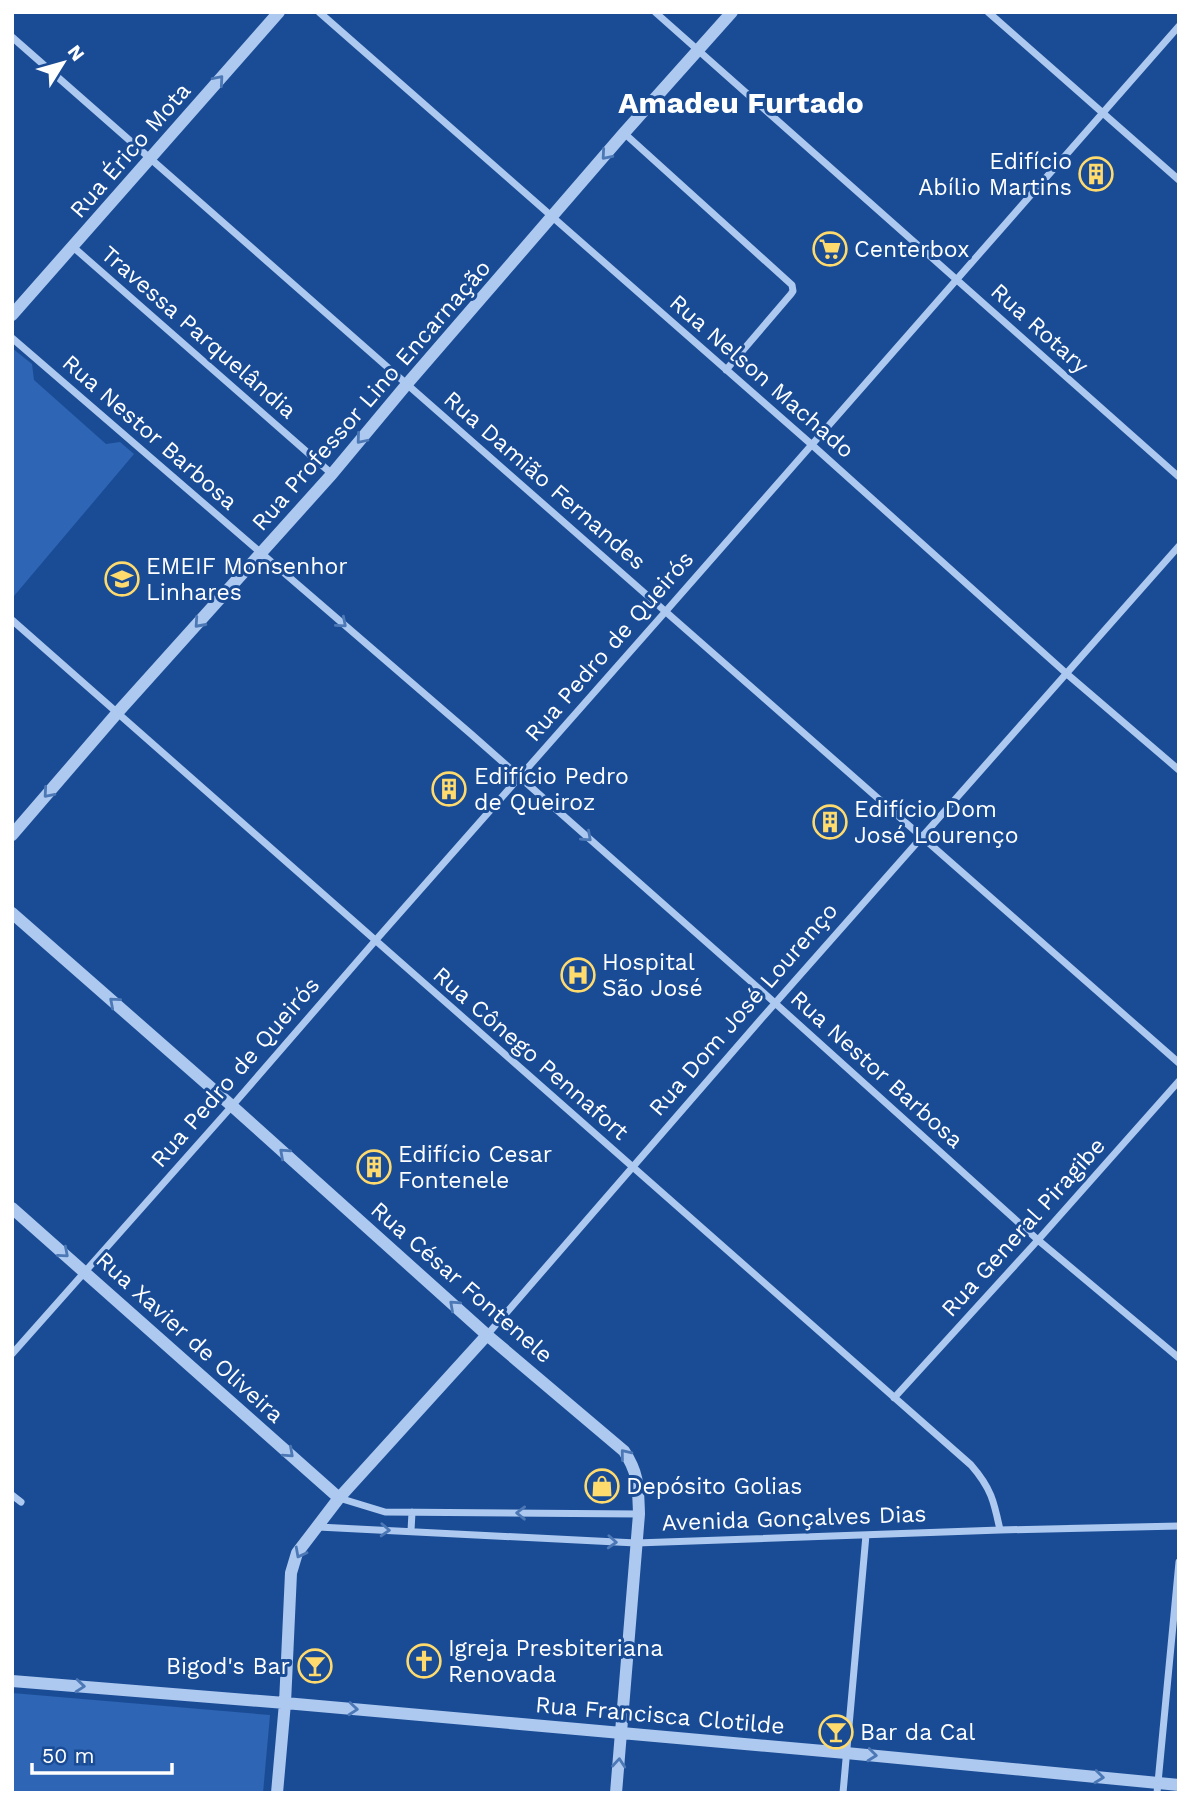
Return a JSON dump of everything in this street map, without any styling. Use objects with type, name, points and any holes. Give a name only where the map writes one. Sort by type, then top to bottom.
[{"type":"street","name":"Rua Érico Mota","points":[[12,315],[279,12]]},
{"type":"street","name":"Rua Nelson Machado","points":[[319,12],[1179,770]]},
{"type":"street","name":"Rua Rotary","points":[[655,12],[1179,477]]},
{"type":"street","name":"Rua Professor Lino Encarnação","points":[[12,835],[118,712],[332,474],[624,133],[732,12]]},
{"type":"street","points":[[988,12],[1179,180]]},
{"type":"street","name":"Rua Pedro de Queirós","points":[[12,1354],[1179,26]]},
{"type":"street","name":"Rua Damião Fernandes","points":[[12,37],[1179,1063]]},
{"type":"street","points":[[624,133],[793,285],[791,294],[726,370]]},
{"type":"street","name":"Travessa Parquelândia","points":[[72,246],[332,474]]},
{"type":"street","name":"Rua Nestor Barbosa","points":[[12,338],[520,777],[1038,1240],[1179,1358]]},
{"type":"street","name":"Rua Dom José Lourenço","points":[[277,1793],[285,1703],[291,1573],[298,1553],[339,1498],[487,1335],[775,1003],[1179,546]]},
{"type":"street","name":"Rua Cônego Pennafort","points":[[12,620],[971,1465],[984,1480],[994,1499],[1000,1530]]},
{"type":"street","name":"Rua César Fontenele","points":[[12,913],[487,1335],[624,1451],[638,1479],[639,1514],[616,1793]]},
{"type":"street","name":"Rua General Piragibe","points":[[894,1398],[1179,1081]]},
{"type":"street","name":"Rua Xavier de Oliveira","points":[[12,1208],[339,1498]]},
{"type":"street","points":[[12,1495],[21,1502]]},
{"type":"street","name":"Avenida Gonçalves Dias","points":[[339,1498],[385,1512],[639,1514]]},
{"type":"street","points":[[411,1531],[412,1512]]},
{"type":"street","name":"Avenida Gonçalves Dias","points":[[317,1527],[636,1543],[1179,1526]]},
{"type":"street","points":[[843,1793],[866,1535]]},
{"type":"street","points":[[1157,1788],[1179,1562]]},
{"type":"street","name":"Rua Francisca Clotilde","points":[[12,1681],[846,1752],[1157,1788],[1179,1785]]},
{"type":"shaded area","points":[[12,348],[32,364],[34,380],[106,444],[120,442],[134,454],[14,596],[12,594]]},
{"type":"shaded area","points":[[12,1693],[270,1715],[263,1793],[12,1793]]},
{"type":"place","name":"Edifício Abílio Martins","points":[[1096,174]]},
{"type":"place","name":"Centerbox","points":[[830,249]]},
{"type":"place","name":"EMEIF Monsenhor Linhares","points":[[122,579]]},
{"type":"place","name":"Edifício Pedro de Queiroz","points":[[449,789]]},
{"type":"place","name":"Edifício Dom José Lourenço","points":[[830,822]]},
{"type":"place","name":"Hospital São José","points":[[578,975]]},
{"type":"place","name":"Edifício Cesar Fontenele","points":[[374,1167]]},
{"type":"place","name":"Depósito Golias","points":[[602,1486]]},
{"type":"place","name":"Igreja Presbiteriana Renovada","points":[[424,1661]]},
{"type":"place","name":"Bigod's Bar","points":[[315,1666]]},
{"type":"place","name":"Bar da Cal","points":[[836,1732]]},
{"type":"district","name":"Amadeu Furtado","points":[[741,103]]}]
